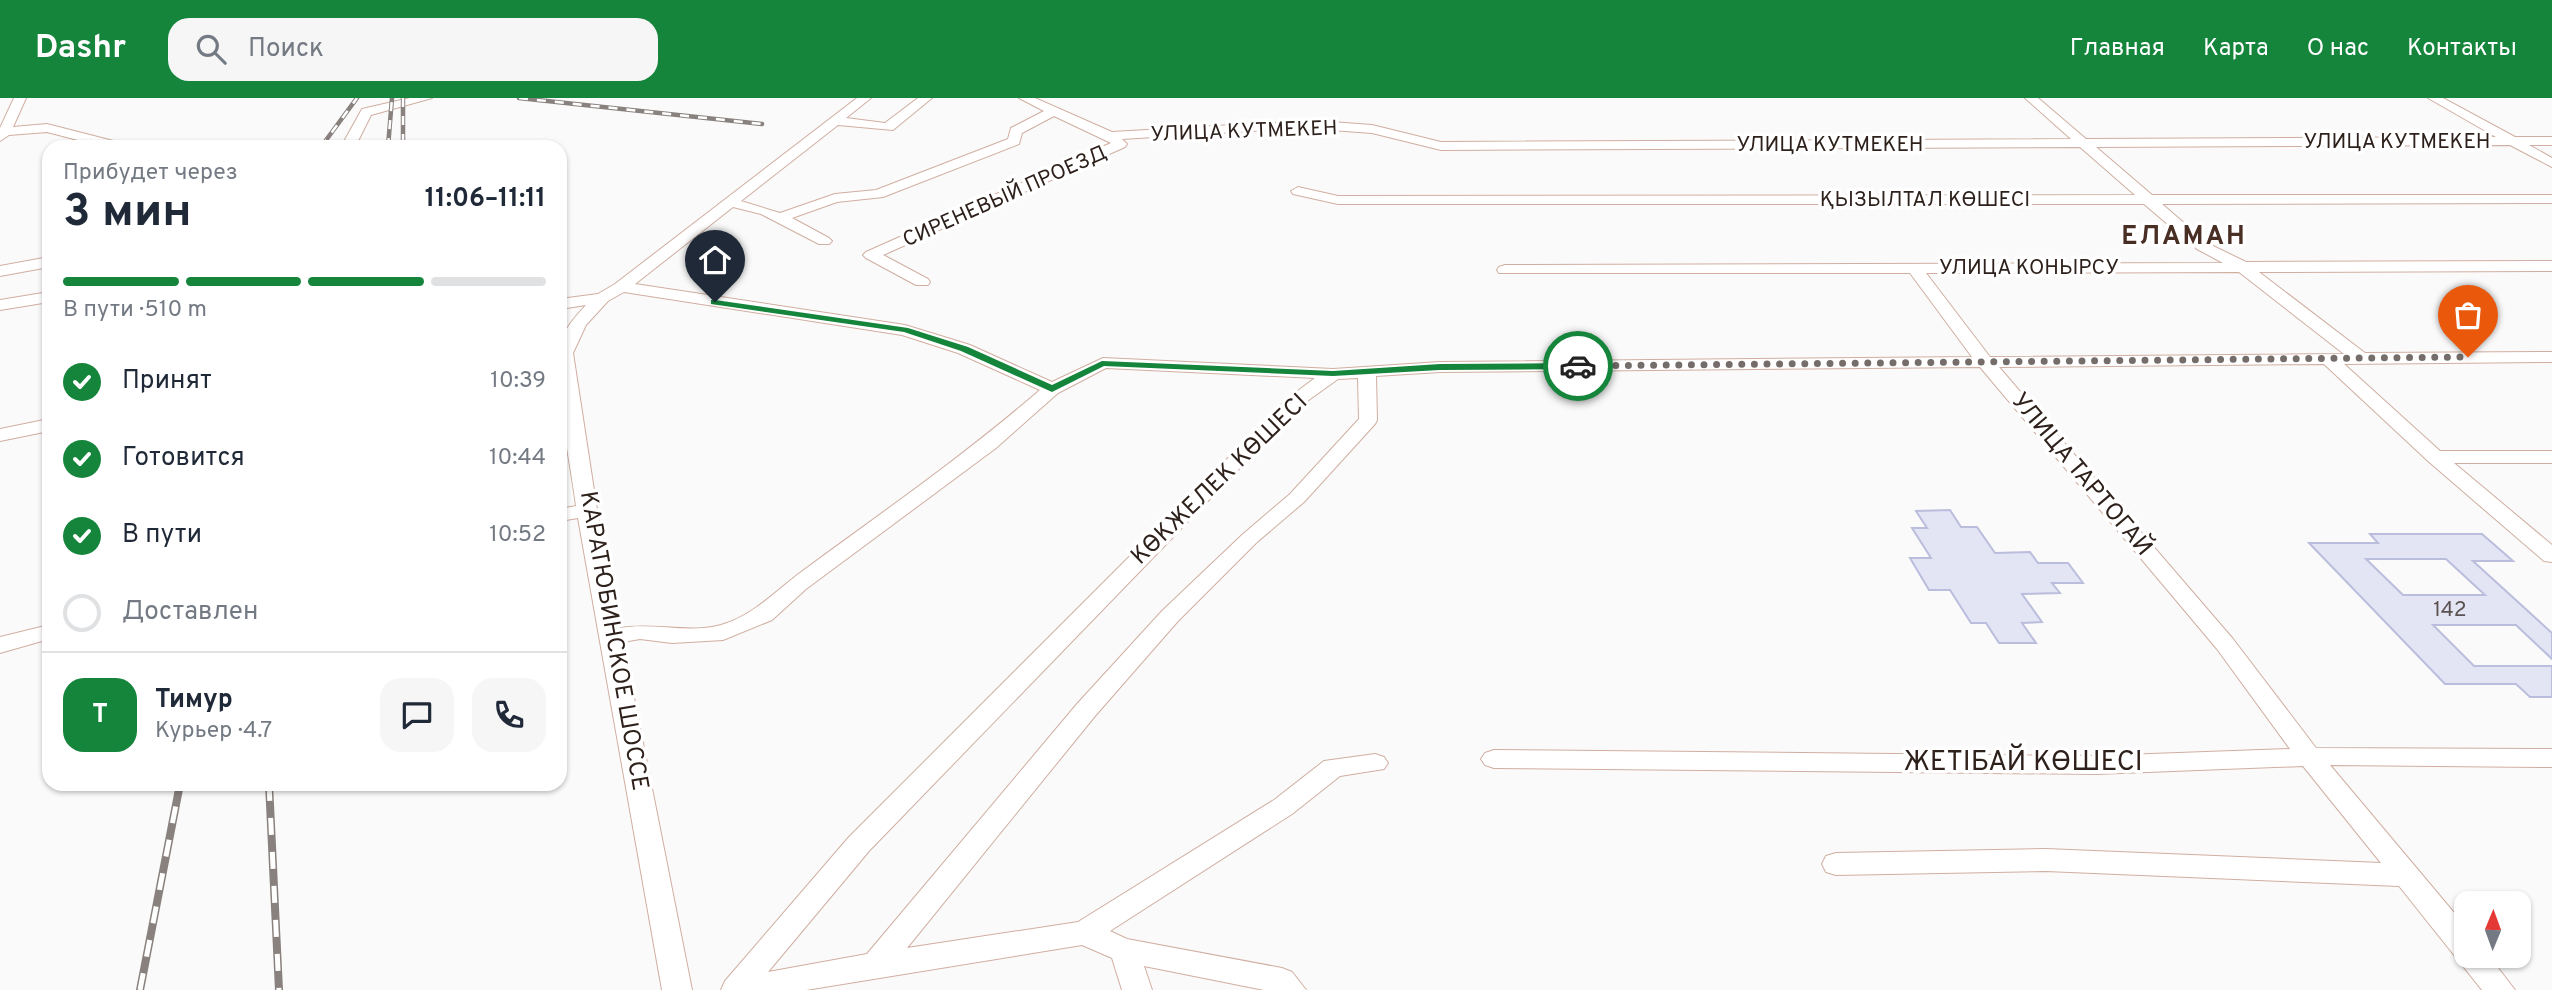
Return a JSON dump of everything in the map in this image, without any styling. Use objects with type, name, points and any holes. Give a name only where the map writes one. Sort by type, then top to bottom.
[{"type":"street","points":[[20,98],[11,112],[3,134],[47,128],[93,140]]},
{"type":"street","points":[[352,140],[366,113],[426,98]]},
{"type":"street","name":"КАРАТЮБИНСКОЕ ШОССЕ","points":[[567,347],[579,323],[602,298],[621,287],[865,98]]},
{"type":"street","points":[[835,121],[888,127],[926,98]]},
{"type":"street","name":"СИРЕНЕВЫЙ ПРОЕЗД","points":[[922,282],[871,255],[1119,147],[1119,142],[1110,136],[1025,98]]},
{"type":"street","points":[[2031,98],[2202,246],[2243,267],[2360,358]]},
{"type":"street","points":[[2434,98],[2552,163]]},
{"type":"street","name":"СИРЕНЕВЫЙ ПРОЕЗД","points":[[779,218],[835,198],[878,194],[1014,141],[1016,131],[1052,112]]},
{"type":"street","name":"УЛИЦА КУТМЕКЕН","points":[[1110,136],[1303,126],[1362,128],[1426,145],[1441,146],[2552,141]]},
{"type":"street","name":"ҚЫЗЫЛТАЛ КӨШЕСІ","points":[[1298,191],[1338,200],[2552,199]]},
{"type":"street","points":[[729,202],[766,211],[824,242]]},
{"type":"street","points":[[0,295],[6,270],[42,263]]},
{"type":"street","name":"УЛИЦА КОНЫРСУ","points":[[1506,270],[2552,266]]},
{"type":"street","name":"УЛИЦА ТАРТОГАЙ","points":[[1915,269],[1985,362],[2225,644],[2311,758],[2454,934]]},
{"type":"street","points":[[621,287],[905,330],[964,349],[1052,389]]},
{"type":"street","points":[[0,305],[42,298]]},
{"type":"street","points":[[567,303],[602,298]]},
{"type":"street","points":[[611,636],[640,632],[672,636],[723,633],[764,615],[798,584],[989,444],[1052,389],[1102,363],[1333,374],[1440,367],[2552,356]]},
{"type":"street","points":[[2327,358],[2435,457],[2552,556]]},
{"type":"street","name":"КАРАТЮБИНСКОЕ ШОССЕ","points":[[567,373],[587,510],[677,990]]},
{"type":"street","points":[[874,967],[1086,710],[1162,626],[1249,539],[1297,498],[1368,420],[1367,373]]},
{"type":"street","name":"КӨКЖЕЛЕК КӨШЕСІ","points":[[736,990],[859,844],[1293,403],[1333,374]]},
{"type":"street","points":[[0,435],[42,426]]},
{"type":"street","points":[[2435,457],[2552,457]]},
{"type":"street","points":[[567,514],[587,510]]},
{"type":"street","points":[[0,645],[42,634]]},
{"type":"street","name":"ЖЕТІБАЙ КӨШЕСІ","points":[[1494,759],[2095,765],[2358,755],[2552,758]]},
{"type":"street","points":[[743,990],[1084,933],[1283,807],[1333,768],[1375,763]]},
{"type":"street","points":[[1836,864],[2046,860],[2405,875]]},
{"type":"street","points":[[1084,933],[1124,950],[1282,981],[1291,990]]},
{"type":"street","points":[[1124,950],[1137,990]]},
{"type":"street","points":[[2482,968],[2500,990]]},
{"type":"building","points":[[1950,510],[1961,527],[1977,527],[1995,553],[2030,552],[2038,563],[2068,563],[2083,583],[2052,583],[2060,593],[2022,594],[2042,622],[2022,623],[2036,643],[1999,643],[1986,623],[1971,623],[1950,590],[1929,590],[1910,558],[1931,558],[1912,528],[1927,528],[1916,511]]},
{"type":"building","points":[[2370,534],[2482,534],[2513,561],[2473,561],[2552,633],[2552,659],[2516,625],[2433,625],[2474,666],[2552,666],[2552,697],[2530,697],[2516,684],[2445,684],[2309,543],[2378,543]],"holes":[[[2366,559],[2446,559],[2485,595],[2403,595]]]},
{"type":"railway","points":[[326,140],[357,98]]},
{"type":"railway","points":[[389,140],[392,98]]},
{"type":"railway","points":[[403,98],[403,140]]},
{"type":"railway","points":[[519,98],[762,124]]},
{"type":"railway","points":[[140,990],[179,791]]},
{"type":"railway","points":[[269,791],[279,990]]},
{"type":"way so far","points":[[1578,366],[2468,357]]},
{"type":"district","name":"ЕЛАМАН","points":[[2184,237]]},
{"type":"route","points":[[715,302],[905,330],[964,349],[1052,389],[1102,363],[1333,374],[1440,367],[1578,366]]}]
